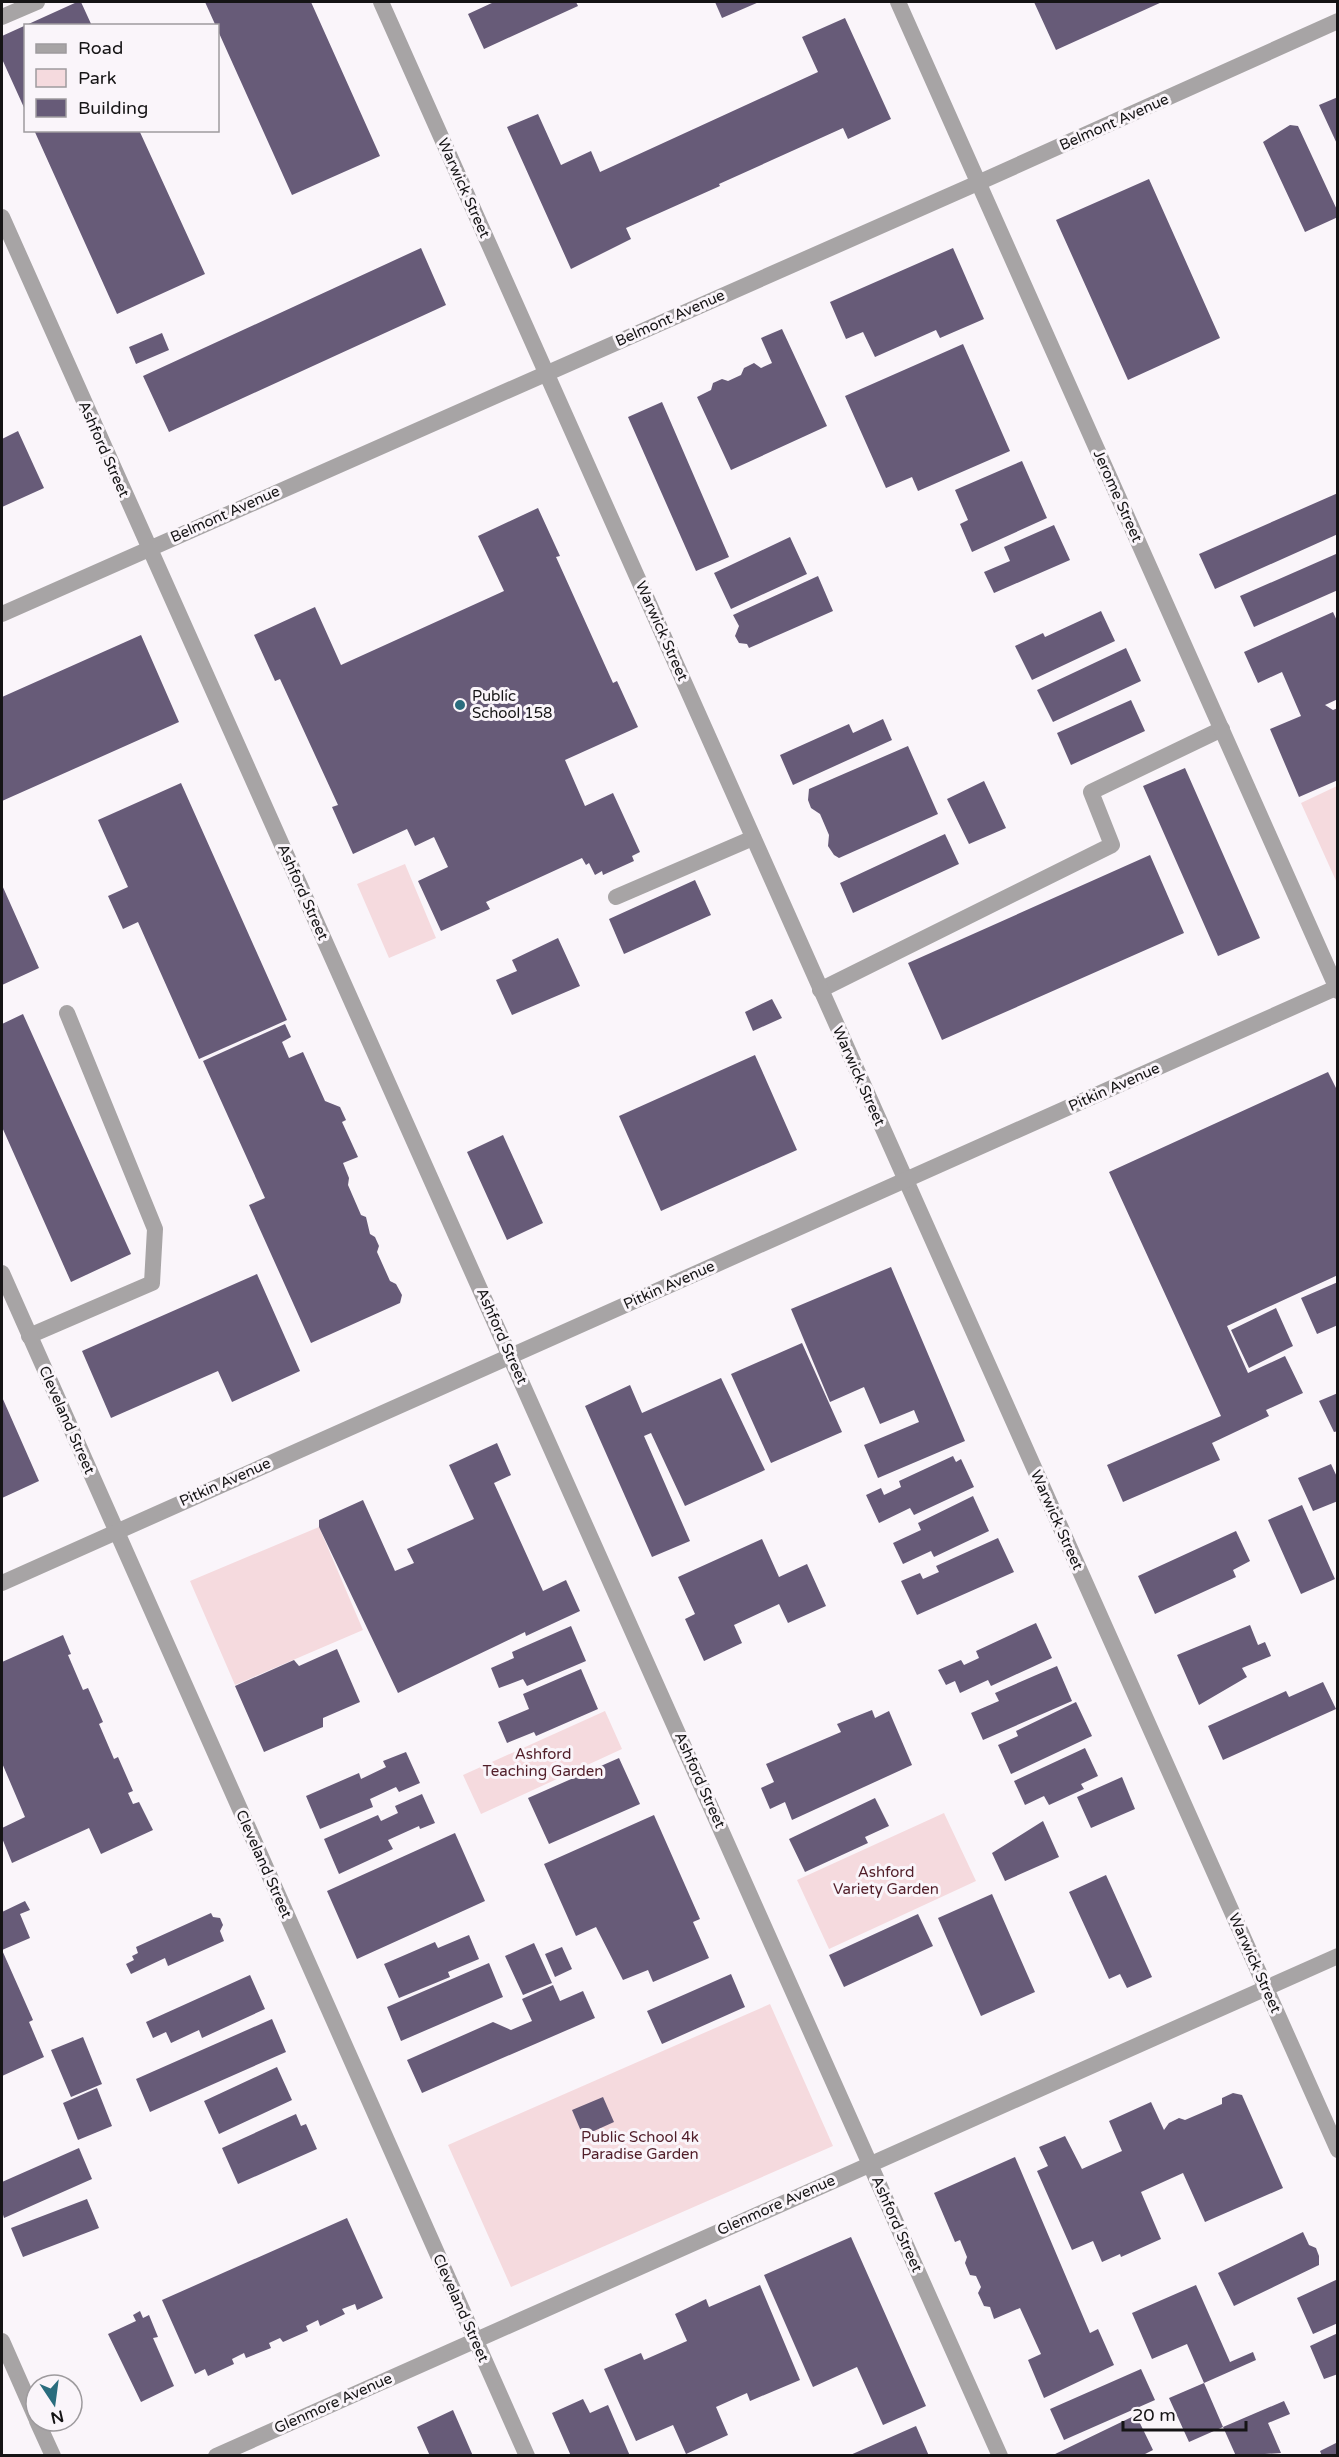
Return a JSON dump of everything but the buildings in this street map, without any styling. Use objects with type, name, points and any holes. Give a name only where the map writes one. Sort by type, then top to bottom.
[{"type":"street","points":[[2,17],[37,2]]},
{"type":"street","name":"Warwick Street","points":[[381,2],[1338,2150]]},
{"type":"street","name":"Jerome Street","points":[[898,2],[1337,988]]},
{"type":"street","name":"Belmont Avenue","points":[[2,614],[980,182],[1338,21]]},
{"type":"street","name":"Ashford Street","points":[[2,217],[871,2164],[999,2456]]},
{"type":"street","points":[[820,990],[1112,845],[1090,792],[1222,729]]},
{"type":"street","points":[[616,897],[753,838]]},
{"type":"street","name":"Pitkin Avenue","points":[[2,1583],[1337,988]]},
{"type":"street","points":[[29,1336],[153,1282],[155,1229],[67,1012]]},
{"type":"street","name":"Cleveland Street","points":[[2,1273],[526,2456]]},
{"type":"street","name":"Glenmore Avenue","points":[[216,2456],[1338,1956]]},
{"type":"street","points":[[2,2341],[24,2391]]},
{"type":"street","points":[[43,2433],[53,2456]]},
{"type":"green space","points":[[1337,786],[1337,883],[1301,803]]},
{"type":"green space","points":[[405,864],[436,938],[389,958],[357,884]]},
{"type":"green space","points":[[319,1527],[363,1630],[235,1685],[190,1581]]},
{"type":"green space","name":"Ashford Teaching Garden","points":[[605,1711],[622,1749],[481,1814],[463,1775]]},
{"type":"green space","name":"Ashford Variety Garden","points":[[944,1813],[976,1881],[829,1949],[797,1880]]},
{"type":"green space","name":"Public School 4k Paradise Garden","points":[[770,2004],[833,2146],[511,2287],[448,2145]]},
{"type":"place","name":"Public School 158","points":[[460,705]]}]
